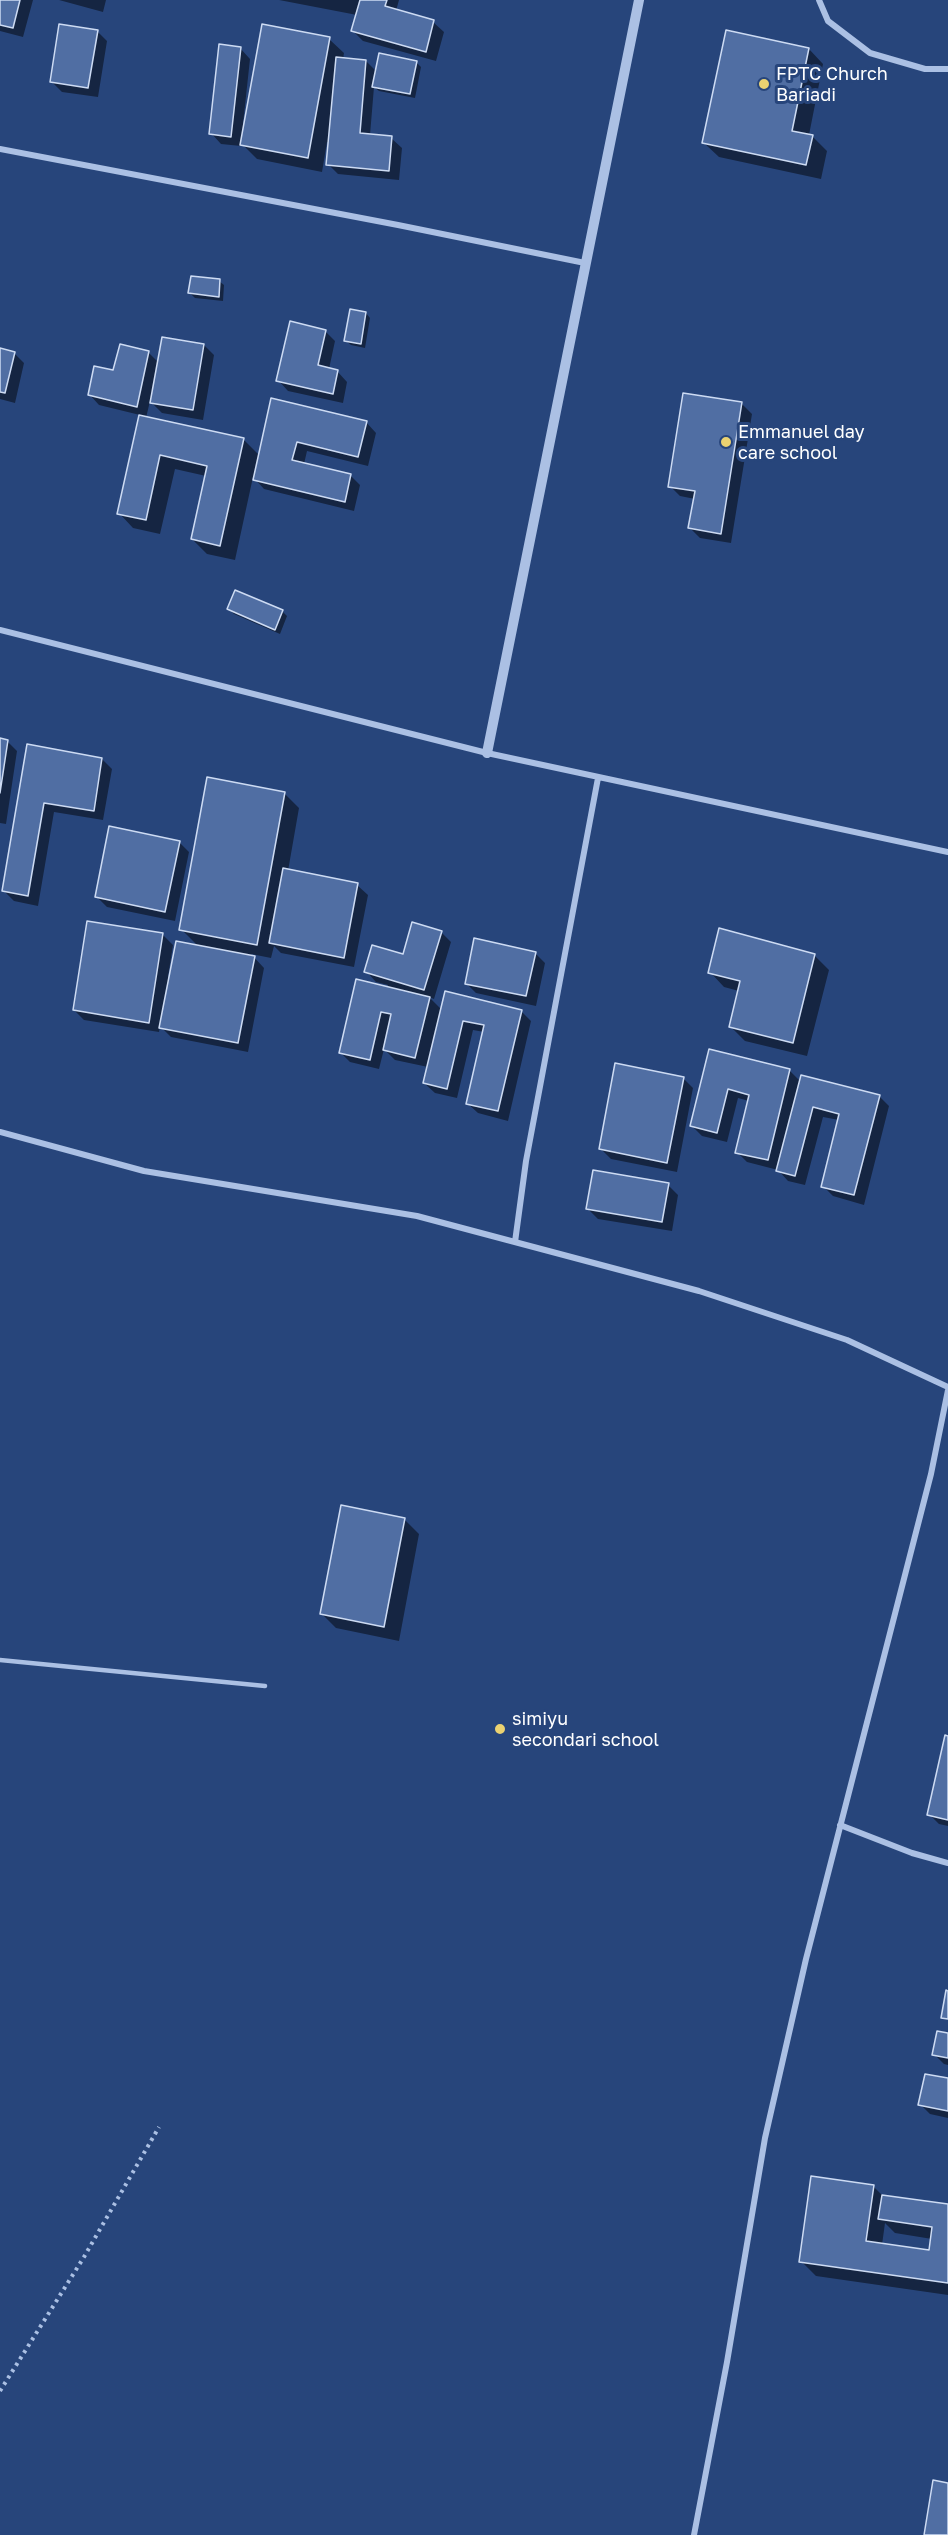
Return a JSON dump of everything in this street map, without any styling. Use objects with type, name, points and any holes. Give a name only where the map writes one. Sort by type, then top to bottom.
[{"type":"street","points":[[486,753],[639,0]]},
{"type":"street","points":[[819,0],[828,21],[870,53],[925,69],[948,69]]},
{"type":"street","points":[[0,149],[585,264]]},
{"type":"street","points":[[0,630],[486,753],[948,852]]},
{"type":"street","points":[[515,1242],[526,1161],[598,778]]},
{"type":"street","points":[[0,1132],[144,1171],[417,1216],[699,1291],[847,1340],[948,1389],[931,1474],[806,1959],[765,2138],[727,2362],[694,2535]]},
{"type":"street","points":[[840,1825],[948,1863]]},
{"type":"lane","points":[[0,1660],[265,1686]]},
{"type":"path","points":[[0,2391],[84,2257],[159,2127]]},
{"type":"building","points":[[0,0],[20,0],[13,28],[0,25]]},
{"type":"building","points":[[360,0],[387,0],[385,6],[434,20],[426,52],[351,31]]},
{"type":"building","points":[[59,24],[98,30],[88,88],[50,82]]},
{"type":"building","points":[[262,24],[330,37],[308,158],[240,145]]},
{"type":"building","points":[[726,30],[809,48],[792,131],[813,135],[806,165],[702,143]]},
{"type":"building","points":[[219,44],[241,47],[231,137],[209,134]]},
{"type":"building","points":[[379,53],[417,61],[410,94],[372,87]]},
{"type":"building","points":[[336,57],[366,60],[360,133],[392,136],[389,171],[326,165]]},
{"type":"building","points":[[191,276],[220,279],[219,297],[188,293]]},
{"type":"building","points":[[350,309],[366,312],[361,344],[344,341]]},
{"type":"building","points":[[290,321],[326,330],[318,365],[338,370],[333,394],[276,381]]},
{"type":"building","points":[[162,337],[204,344],[193,410],[150,403]]},
{"type":"building","points":[[120,344],[149,351],[137,407],[88,395],[94,366],[113,370]]},
{"type":"building","points":[[0,348],[15,352],[5,393],[0,392]]},
{"type":"building","name":"Emmanuel day care school","points":[[683,393],[742,402],[721,534],[688,528],[695,491],[668,487]]},
{"type":"building","points":[[271,398],[367,421],[358,457],[297,442],[292,460],[351,474],[345,502],[253,480]]},
{"type":"building","points":[[139,415],[244,438],[220,546],[191,539],[207,466],[160,455],[146,520],[117,514]]},
{"type":"building","points":[[235,590],[283,610],[275,630],[227,609]]},
{"type":"building","points":[[0,738],[8,740],[0,793]]},
{"type":"building","points":[[27,744],[102,758],[94,811],[44,803],[28,896],[2,891]]},
{"type":"building","points":[[207,777],[285,792],[257,945],[179,930]]},
{"type":"building","points":[[109,826],[180,841],[165,912],[95,897]]},
{"type":"building","points":[[283,868],[358,883],[344,958],[269,943]]},
{"type":"building","points":[[87,921],[163,933],[149,1023],[73,1010]]},
{"type":"building","points":[[412,922],[442,931],[424,990],[364,972],[372,945],[403,954]]},
{"type":"building","points":[[719,928],[815,954],[793,1043],[729,1027],[740,981],[708,973]]},
{"type":"building","points":[[474,938],[536,952],[526,996],[465,984]]},
{"type":"building","points":[[176,941],[255,956],[238,1043],[159,1028]]},
{"type":"building","points":[[356,979],[430,997],[415,1058],[383,1050],[391,1014],[381,1012],[370,1060],[339,1053]]},
{"type":"building","points":[[445,991],[522,1010],[498,1111],[466,1104],[484,1025],[463,1021],[447,1089],[423,1083]]},
{"type":"building","points":[[709,1049],[790,1069],[768,1160],[735,1153],[749,1095],[728,1089],[717,1133],[690,1126]]},
{"type":"building","points":[[615,1063],[684,1077],[667,1163],[599,1149]]},
{"type":"building","points":[[801,1075],[880,1095],[854,1195],[821,1187],[839,1114],[813,1107],[795,1176],[776,1171]]},
{"type":"building","points":[[593,1170],[669,1183],[662,1222],[586,1209]]},
{"type":"building","points":[[341,1505],[405,1518],[384,1627],[320,1614]]},
{"type":"building","points":[[945,1735],[948,1736],[948,1820],[927,1815]]},
{"type":"building","points":[[946,1990],[948,1991],[948,2019],[941,2018]]},
{"type":"building","points":[[937,2031],[948,2033],[948,2058],[932,2055]]},
{"type":"building","points":[[925,2074],[948,2078],[948,2111],[918,2105]]},
{"type":"building","points":[[811,2176],[874,2185],[866,2241],[929,2250],[932,2227],[878,2219],[882,2195],[948,2204],[948,2283],[799,2262]]},
{"type":"building","points":[[933,2480],[948,2483],[948,2535],[924,2535]]},
{"type":"place","name":"FPTC Church Bariadi","points":[[764,84]]},
{"type":"place","name":"Emmanuel day care school","points":[[726,442]]},
{"type":"place","name":"simiyu secondari school","points":[[500,1729]]}]
